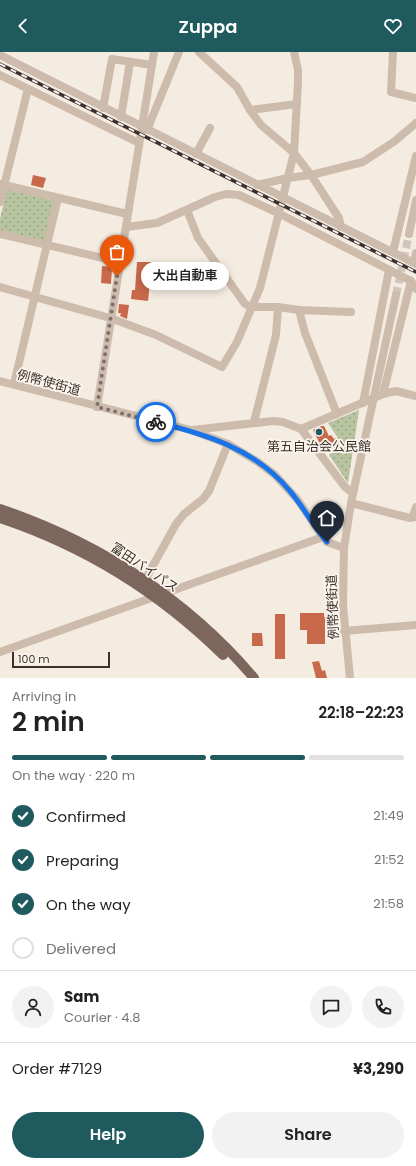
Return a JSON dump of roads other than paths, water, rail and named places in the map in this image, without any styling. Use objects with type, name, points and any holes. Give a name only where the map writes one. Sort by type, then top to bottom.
[{"type":"main road","name":"富田バイパス","points":[[0,509],[31,520],[75,539],[145,580],[245,678]]},
{"type":"main road","name":"富田バイパス","points":[[0,518],[24,526],[72,547],[160,595],[221,643],[254,678]]},
{"type":"street","points":[[144,128],[154,52]]},
{"type":"street","points":[[97,407],[139,143],[144,128],[179,52]]},
{"type":"street","points":[[199,52],[237,87],[250,110],[261,125],[294,153],[311,175],[339,218],[341,227]]},
{"type":"street","points":[[0,287],[110,318],[156,335],[222,367],[237,342],[260,288],[294,153],[298,70],[294,52]]},
{"type":"street","points":[[393,52],[391,92],[416,98]]},
{"type":"street","points":[[0,55],[103,108],[415,263],[416,254]]},
{"type":"street","points":[[103,108],[112,59],[152,65]]},
{"type":"street","points":[[121,117],[130,62]]},
{"type":"street","points":[[0,75],[139,143]]},
{"type":"street","points":[[0,202],[2,185],[28,89]]},
{"type":"street","points":[[250,110],[297,104]]},
{"type":"street","points":[[257,185],[288,178],[311,175],[363,162],[395,141],[416,122]]},
{"type":"street","points":[[196,154],[210,128]]},
{"type":"street","points":[[393,252],[416,156]]},
{"type":"street","points":[[2,185],[127,214]]},
{"type":"street","points":[[126,227],[157,223],[214,197],[233,195],[247,197],[411,281],[416,289]]},
{"type":"street","points":[[14,384],[58,198]]},
{"type":"street","points":[[409,234],[416,200]]},
{"type":"street","points":[[187,210],[198,238],[245,304],[251,307],[278,307],[299,310],[351,312]]},
{"type":"street","points":[[0,234],[120,262]]},
{"type":"street","points":[[364,403],[389,270]]},
{"type":"street","points":[[383,394],[411,281]]},
{"type":"street","points":[[344,548],[351,502],[396,295]]},
{"type":"street","points":[[254,422],[276,335],[278,307]]},
{"type":"street","points":[[299,310],[305,333],[337,414]]},
{"type":"street","name":"例幣使街道","points":[[0,381],[191,430],[228,444],[258,462],[283,482],[304,508],[323,537],[331,544],[344,548],[342,592],[344,630],[350,678]]},
{"type":"street","points":[[301,429],[383,394],[396,391],[416,396]]},
{"type":"street","points":[[191,430],[254,422],[283,422],[301,429],[344,487],[353,493]]},
{"type":"street","points":[[145,580],[176,524],[184,514],[203,499],[209,491],[228,444]]},
{"type":"street","points":[[351,502],[410,518],[415,517],[416,507]]},
{"type":"street","points":[[0,652],[323,537]]},
{"type":"street","points":[[344,630],[416,625]]},
{"type":"tunnel","points":[[396,295],[409,234]]},
{"type":"railway","points":[[0,64],[416,272]]},
{"type":"place","name":"大出自動車","points":[[117,276]]},
{"type":"place","name":"第五自治会公民館","points":[[319,432]]}]
